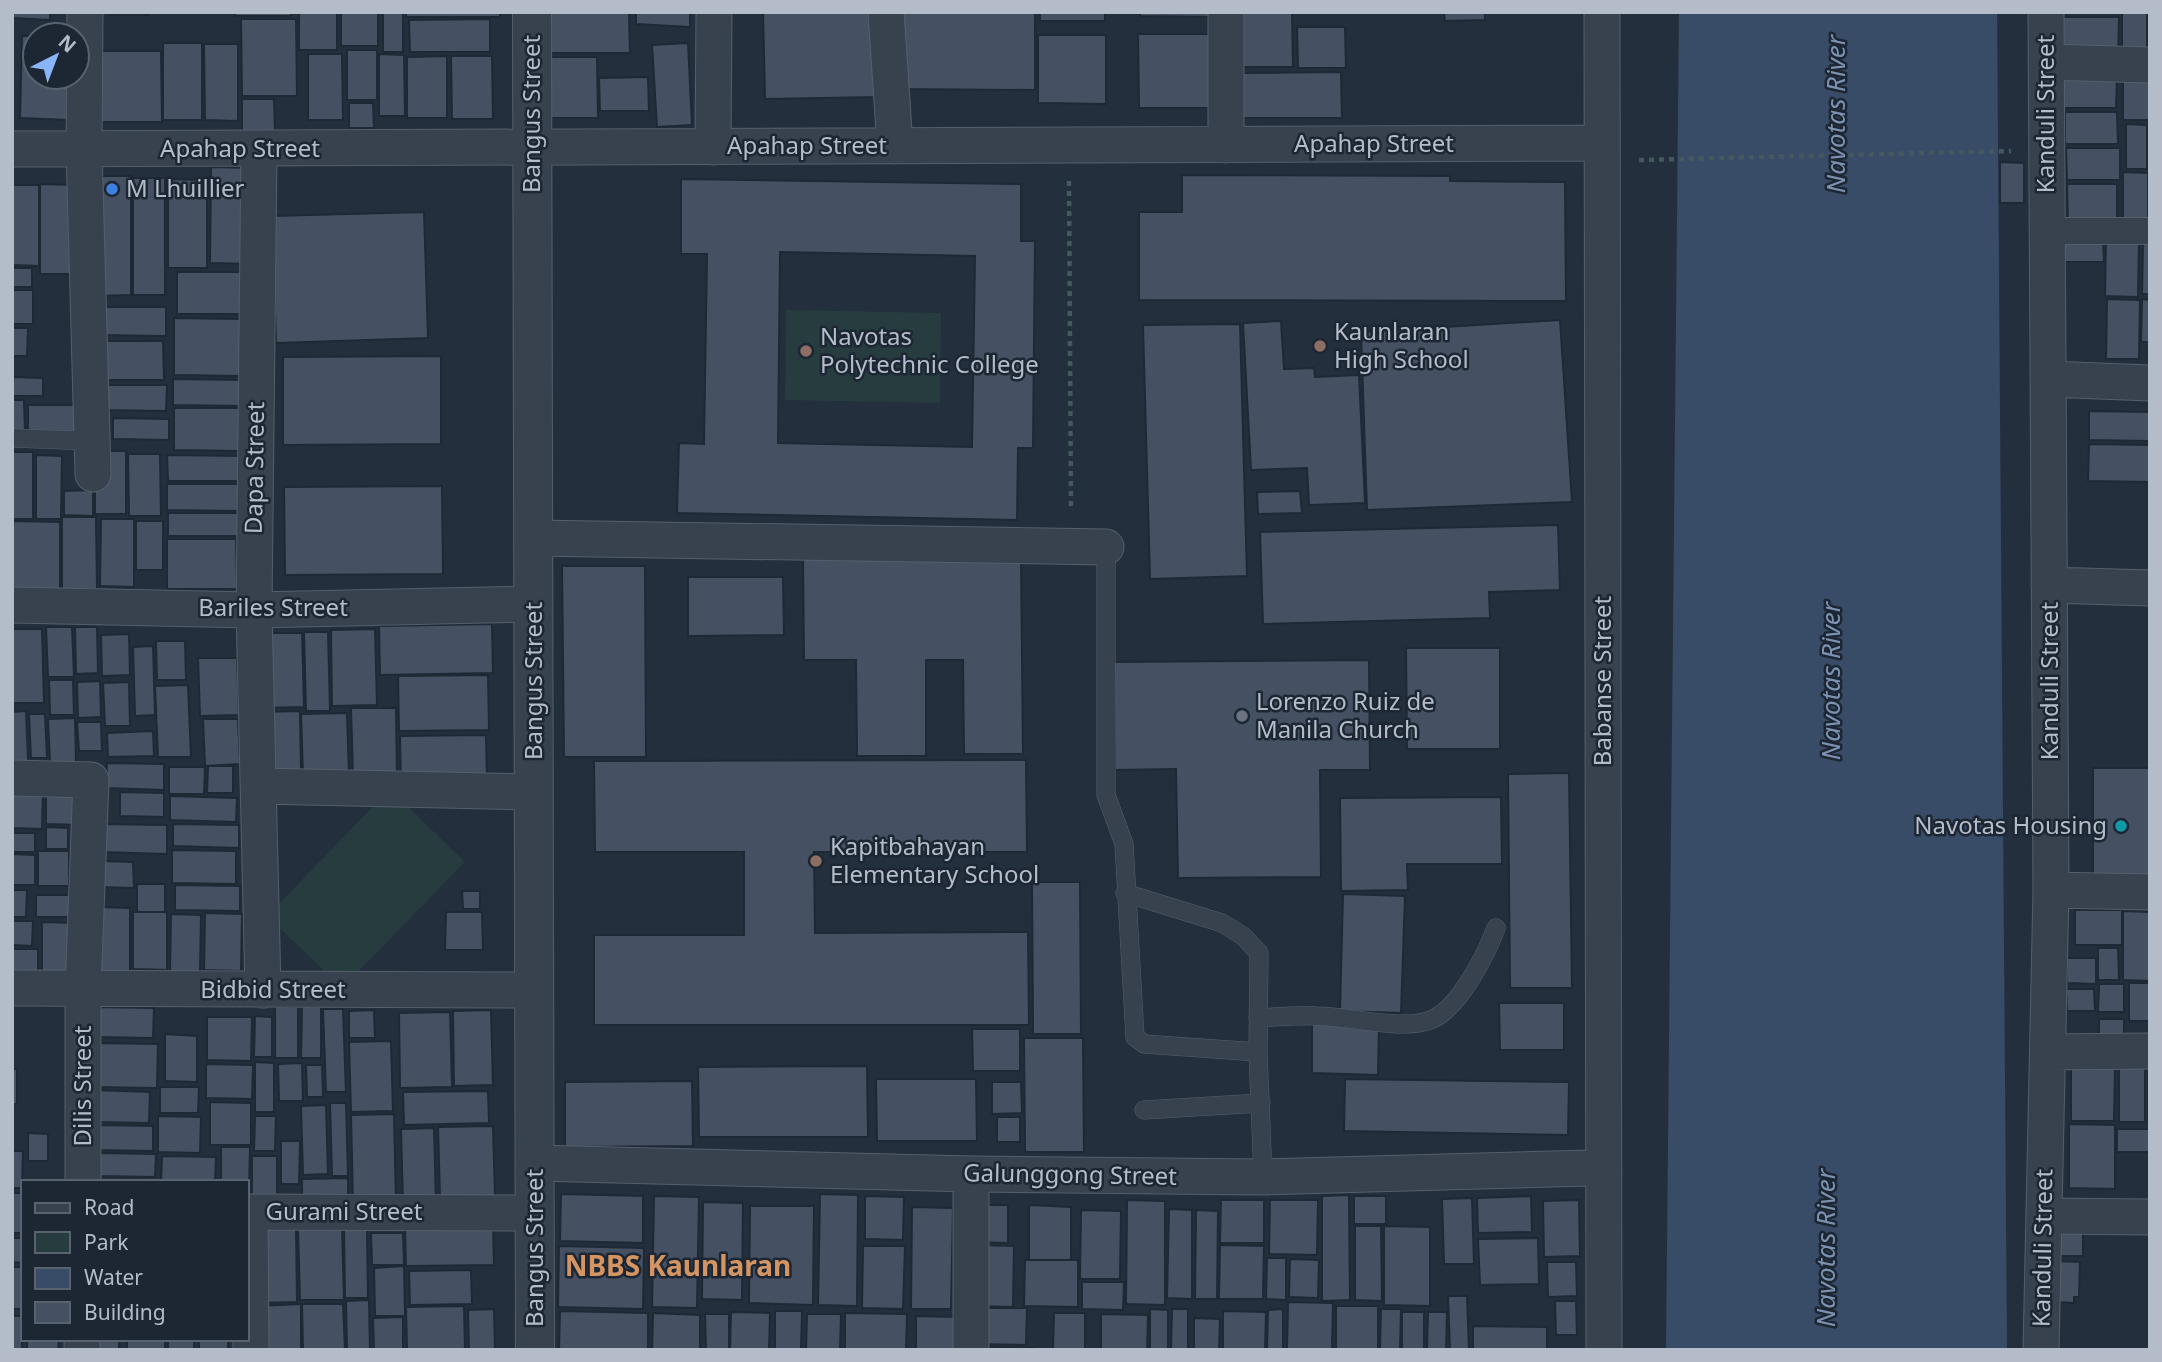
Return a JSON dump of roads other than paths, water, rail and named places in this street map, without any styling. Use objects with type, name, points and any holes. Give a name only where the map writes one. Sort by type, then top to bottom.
[{"type":"street","points":[[85,12],[84,149],[93,457]]},
{"type":"street","name":"Bangus Street","points":[[532,12],[535,1350]]},
{"type":"street","points":[[713,12],[713,147]]},
{"type":"street","points":[[886,12],[895,146]]},
{"type":"street","points":[[1226,12],[1226,145]]},
{"type":"street","name":"Babanse Street","points":[[1602,12],[1604,1350]]},
{"type":"street","name":"Kanduli Street","points":[[2041,1350],[2051,890],[2046,12]]},
{"type":"street","points":[[2046,62],[2150,65]]},
{"type":"street","name":"Apahap Street","points":[[12,149],[1602,143]]},
{"type":"street","name":"Dapa Street","points":[[259,149],[254,610],[262,990]]},
{"type":"street","points":[[2046,231],[2150,231]]},
{"type":"street","points":[[2048,379],[2150,383]]},
{"type":"street","points":[[533,538],[1106,547]]},
{"type":"street","points":[[2049,584],[2150,588]]},
{"type":"street","name":"Bariles Street","points":[[12,605],[254,610],[533,604]]},
{"type":"street","name":"Dilis Street","points":[[12,778],[91,780],[83,990],[83,1180]]},
{"type":"street","points":[[259,786],[534,792]]},
{"type":"street","points":[[2051,890],[2150,892]]},
{"type":"street","name":"Bidbid Street","points":[[12,988],[535,990]]},
{"type":"street","points":[[2048,1052],[2150,1051]]},
{"type":"street","name":"Galunggong Street","points":[[535,1163],[971,1174],[1263,1177],[1591,1168],[1604,1173]]},
{"type":"street","points":[[971,1174],[971,1350]]},
{"type":"street","name":"Gurami Street","points":[[251,1350],[250,1212],[535,1213]]},
{"type":"street","points":[[2044,1216],[2150,1217]]},
{"type":"lane","points":[[12,438],[93,457]]},
{"type":"lane","points":[[1106,547],[1106,795],[1124,844],[1135,1037],[1144,1044],[1258,1052]]},
{"type":"lane","points":[[1125,893],[1222,923],[1243,936],[1259,953],[1258,1052],[1263,1177]]},
{"type":"lane","points":[[1258,1018],[1317,1016],[1413,1025],[1434,1019],[1450,1006],[1485,958],[1496,928]]},
{"type":"lane","points":[[1144,1110],[1261,1103]]},
{"type":"water","name":"Navotas River","points":[[1679,12],[1997,12],[2007,1350],[1666,1350]]},
{"type":"place","name":"M Lhuillier","points":[[112,189]]},
{"type":"place","name":"Kaunlaran High School","points":[[1320,346]]},
{"type":"place","name":"Navotas Polytechnic College","points":[[806,351]]},
{"type":"place","name":"Lorenzo Ruiz de Manila Church","points":[[1242,716]]},
{"type":"place","name":"Navotas Housing","points":[[2121,826]]},
{"type":"place","name":"Kapitbahayan Elementary School","points":[[816,861]]},
{"type":"district","name":"NBBS Kaunlaran","points":[[678,1266]]}]
